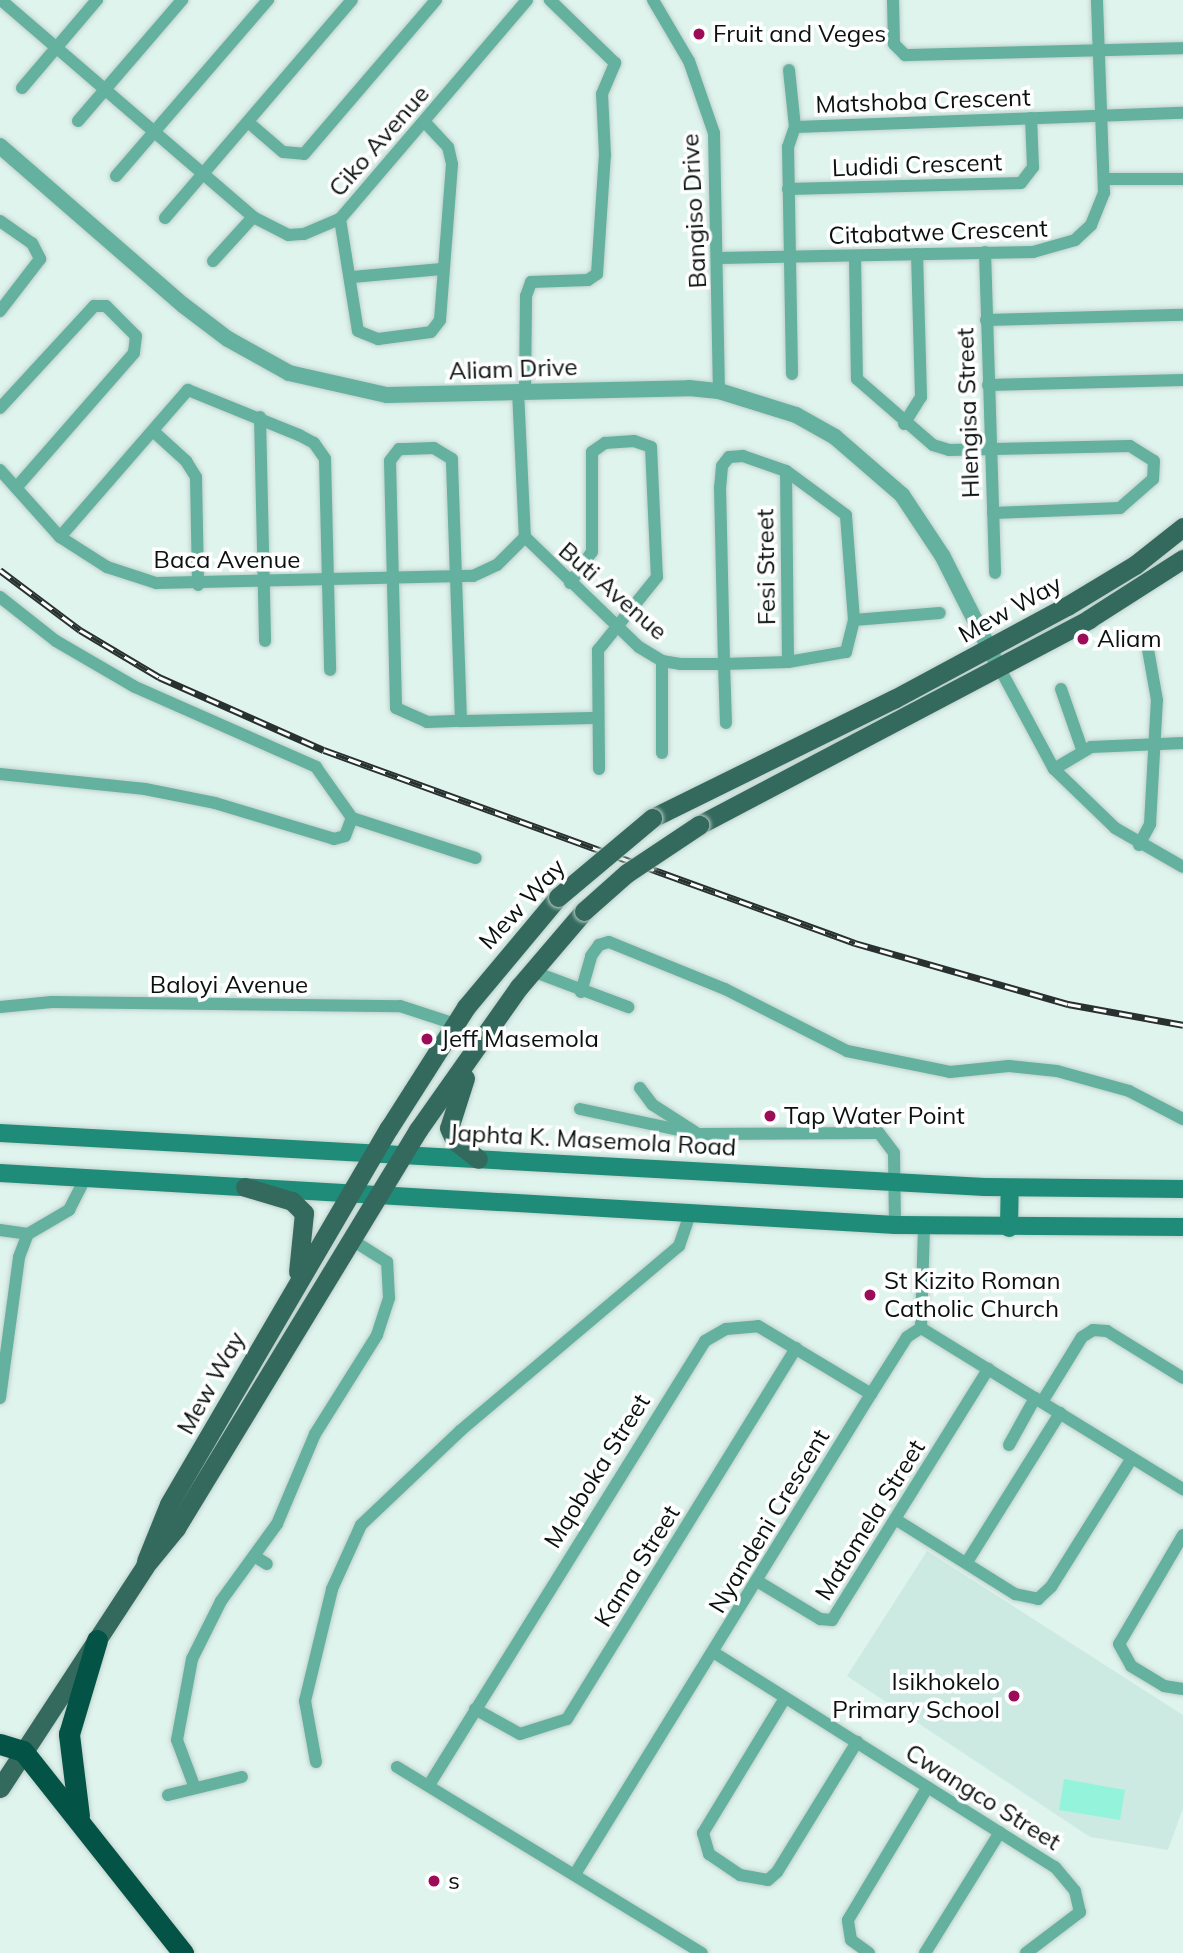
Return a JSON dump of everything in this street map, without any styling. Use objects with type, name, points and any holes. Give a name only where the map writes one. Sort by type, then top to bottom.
[{"type":"highway","points":[[82,1825],[71,1779],[69,1734],[97,1640]]},
{"type":"highway","points":[[0,1744],[23,1751],[183,1953]]},
{"type":"main road","name":"Mew Way","points":[[145,1566],[169,1504],[374,1154],[455,1024],[558,897],[652,818],[989,648],[1116,578],[1183,527]]},
{"type":"main road","name":"Mew Way","points":[[0,1788],[145,1566],[176,1528],[404,1156],[485,1032],[532,971],[584,911],[627,873],[699,824],[1124,600],[1183,559]]},
{"type":"main road","points":[[478,1159],[455,1140],[449,1120],[485,1032]]},
{"type":"main road","name":"Japhta K. Masemola Road","points":[[0,1133],[1010,1188],[1183,1189]]},
{"type":"main road","points":[[0,1173],[895,1225],[1009,1228],[1183,1227]]},
{"type":"main road","points":[[245,1186],[292,1201],[306,1217],[296,1284]]},
{"type":"main road","points":[[1009,1228],[1010,1188]]},
{"type":"street","points":[[22,88],[97,0]]},
{"type":"street","points":[[78,121],[182,0]]},
{"type":"street","points":[[116,176],[268,0]]},
{"type":"street","points":[[165,218],[352,0]]},
{"type":"street","points":[[247,122],[284,152],[304,153],[436,0]]},
{"type":"street","name":"Ciko Avenue","points":[[3,6],[105,89],[253,217],[288,235],[304,234],[340,219],[527,0]]},
{"type":"street","points":[[525,537],[521,391],[526,296],[531,282],[588,280],[597,274],[605,164],[602,94],[615,63],[603,46],[550,0]]},
{"type":"street","name":"Bangiso Drive","points":[[653,0],[689,61],[714,133],[719,258],[719,391]]},
{"type":"street","points":[[893,0],[894,44],[905,55],[1183,48]]},
{"type":"street","name":"Citabatwe Crescent","points":[[719,258],[855,257],[1050,250],[1075,240],[1096,216],[1104,180],[1097,0]]},
{"type":"street","points":[[789,69],[795,127]]},
{"type":"street","name":"Matshoba Crescent","points":[[792,374],[788,189],[789,138],[795,127],[1183,113]]},
{"type":"street","name":"Ludidi Crescent","points":[[788,189],[1021,183],[1033,167],[1031,118]]},
{"type":"street","points":[[340,219],[352,277],[358,331],[388,339],[428,334],[438,324],[451,154],[424,121]]},
{"type":"street","name":"Aliam Drive","points":[[0,146],[183,305],[228,340],[289,373],[387,395],[661,387],[719,391],[796,415],[877,470],[935,543],[999,667]]},
{"type":"street","points":[[1104,180],[1183,178]]},
{"type":"street","points":[[213,261],[253,217]]},
{"type":"street","points":[[0,221],[32,243],[40,259],[0,311]]},
{"type":"street","name":"Hlengisa Street","points":[[985,252],[995,573]]},
{"type":"street","points":[[904,424],[922,397],[917,254]]},
{"type":"street","points":[[855,257],[857,379],[904,424],[941,448],[1130,446],[1147,453],[1155,467],[1150,483],[1120,508],[993,513]]},
{"type":"street","points":[[352,277],[442,269]]},
{"type":"street","points":[[0,408],[94,306],[106,306],[136,336],[130,358],[16,488]]},
{"type":"street","points":[[986,320],[1183,315]]},
{"type":"street","points":[[988,385],[1183,380]]},
{"type":"street","points":[[60,537],[192,389],[314,443],[324,455],[328,580]]},
{"type":"street","points":[[260,417],[265,642]]},
{"type":"street","points":[[153,431],[195,477],[198,585]]},
{"type":"street","points":[[570,583],[593,552],[592,452],[605,443],[651,447],[657,576],[596,656],[599,769]]},
{"type":"street","points":[[461,722],[452,459],[444,451],[413,448],[395,452],[390,461],[396,708],[417,720],[461,722],[596,718]]},
{"type":"street","name":"Buti Avenue","points":[[525,537],[617,626],[662,660],[724,663],[788,662],[842,655],[853,639],[849,520],[786,471],[743,456],[729,457],[722,466],[724,663]]},
{"type":"street","name":"Baca Avenue","points":[[0,470],[60,537],[107,567],[141,581],[198,585],[457,578],[497,565],[525,537]]},
{"type":"street","name":"Fesi Street","points":[[786,471],[788,662]]},
{"type":"street","name":"Baca Avenue","points":[[328,580],[330,670]]},
{"type":"street","points":[[0,597],[56,640],[135,687],[316,767],[352,818],[476,858]]},
{"type":"street","points":[[853,620],[940,613]]},
{"type":"street","points":[[1139,845],[1150,824],[1152,743],[1157,700],[1147,644]]},
{"type":"street","points":[[662,660],[662,752]]},
{"type":"street","points":[[724,663],[726,723]]},
{"type":"street","points":[[999,667],[1054,769],[1139,845],[1183,867]]},
{"type":"street","points":[[1061,689],[1082,749]]},
{"type":"street","points":[[1054,769],[1082,749],[1183,743]]},
{"type":"street","points":[[0,774],[156,791],[334,839],[345,836],[352,818]]},
{"type":"street","points":[[580,992],[591,956],[599,945],[609,942],[725,989],[847,1051],[950,1072],[1009,1066],[1057,1071],[1129,1091],[1183,1119]]},
{"type":"street","points":[[532,971],[580,992],[628,1007]]},
{"type":"street","name":"Baloyi Avenue","points":[[0,1007],[52,1002],[400,1006],[455,1024]]},
{"type":"street","points":[[640,1088],[653,1105],[698,1134]]},
{"type":"street","points":[[580,1108],[698,1134],[879,1133],[892,1143],[895,1225]]},
{"type":"street","points":[[0,1230],[27,1234],[69,1210],[85,1178]]},
{"type":"street","points":[[316,1762],[304,1719],[307,1685],[331,1589],[361,1525],[460,1431],[679,1246],[691,1212]]},
{"type":"street","points":[[924,1226],[921,1328],[1183,1489]]},
{"type":"street","points":[[0,1398],[19,1257],[27,1234]]},
{"type":"street","points":[[195,1788],[177,1740],[185,1683],[213,1614],[290,1499],[315,1434],[380,1325],[390,1288],[387,1262],[352,1240]]},
{"type":"street","name":"Mqoboka Street","points":[[429,1785],[700,1346],[720,1331],[749,1325],[796,1348],[871,1394]]},
{"type":"street","name":"Nyandeni Crescent","points":[[575,1874],[907,1337],[921,1328]]},
{"type":"street","points":[[1009,1445],[1082,1337],[1093,1329],[1107,1331],[1183,1378]]},
{"type":"street","name":"Kama Street","points":[[475,1709],[520,1734],[567,1719],[796,1348]]},
{"type":"street","name":"Matomela Street","points":[[757,1581],[820,1619],[832,1620],[988,1369]]},
{"type":"street","points":[[967,1562],[1060,1413]]},
{"type":"street","points":[[895,1519],[1024,1598],[1042,1597],[1132,1458]]},
{"type":"street","points":[[1183,1535],[1127,1625],[1119,1651],[1126,1662],[1164,1686],[1183,1689]]},
{"type":"street","points":[[254,1556],[267,1564]]},
{"type":"street","name":"Cwangco Street","points":[[713,1652],[1055,1867],[1080,1901],[1079,1916],[1026,1953]]},
{"type":"street","points":[[785,1698],[703,1833],[703,1846],[724,1865],[751,1880],[773,1877],[857,1742]]},
{"type":"street","points":[[397,1767],[702,1953]]},
{"type":"street","points":[[168,1795],[242,1777]]},
{"type":"street","points":[[869,1953],[851,1940],[848,1920],[928,1788]]},
{"type":"street","points":[[925,1953],[1000,1832]]},
{"type":"shaded area","name":"Isikhokelo Primary School","points":[[927,1551],[1183,1715],[1183,1808],[1168,1850],[1090,1837],[847,1676]]},
{"type":"green space","points":[[1064,1779],[1125,1790],[1120,1820],[1059,1810]]},
{"type":"railway","points":[[0,570],[80,630],[159,677],[324,750],[855,943],[1068,1004],[1183,1025]]},
{"type":"place","name":"Fruit and Veges","points":[[699,34]]},
{"type":"place","name":"Aliam","points":[[1083,639]]},
{"type":"place","name":"Jeff Masemola","points":[[427,1039]]},
{"type":"place","name":"Tap Water Point","points":[[770,1116]]},
{"type":"place","name":"St Kizito Roman Catholic Church","points":[[870,1295]]},
{"type":"place","name":"Isikhokelo Primary School","points":[[1014,1696]]},
{"type":"place","name":"s","points":[[434,1881]]}]
